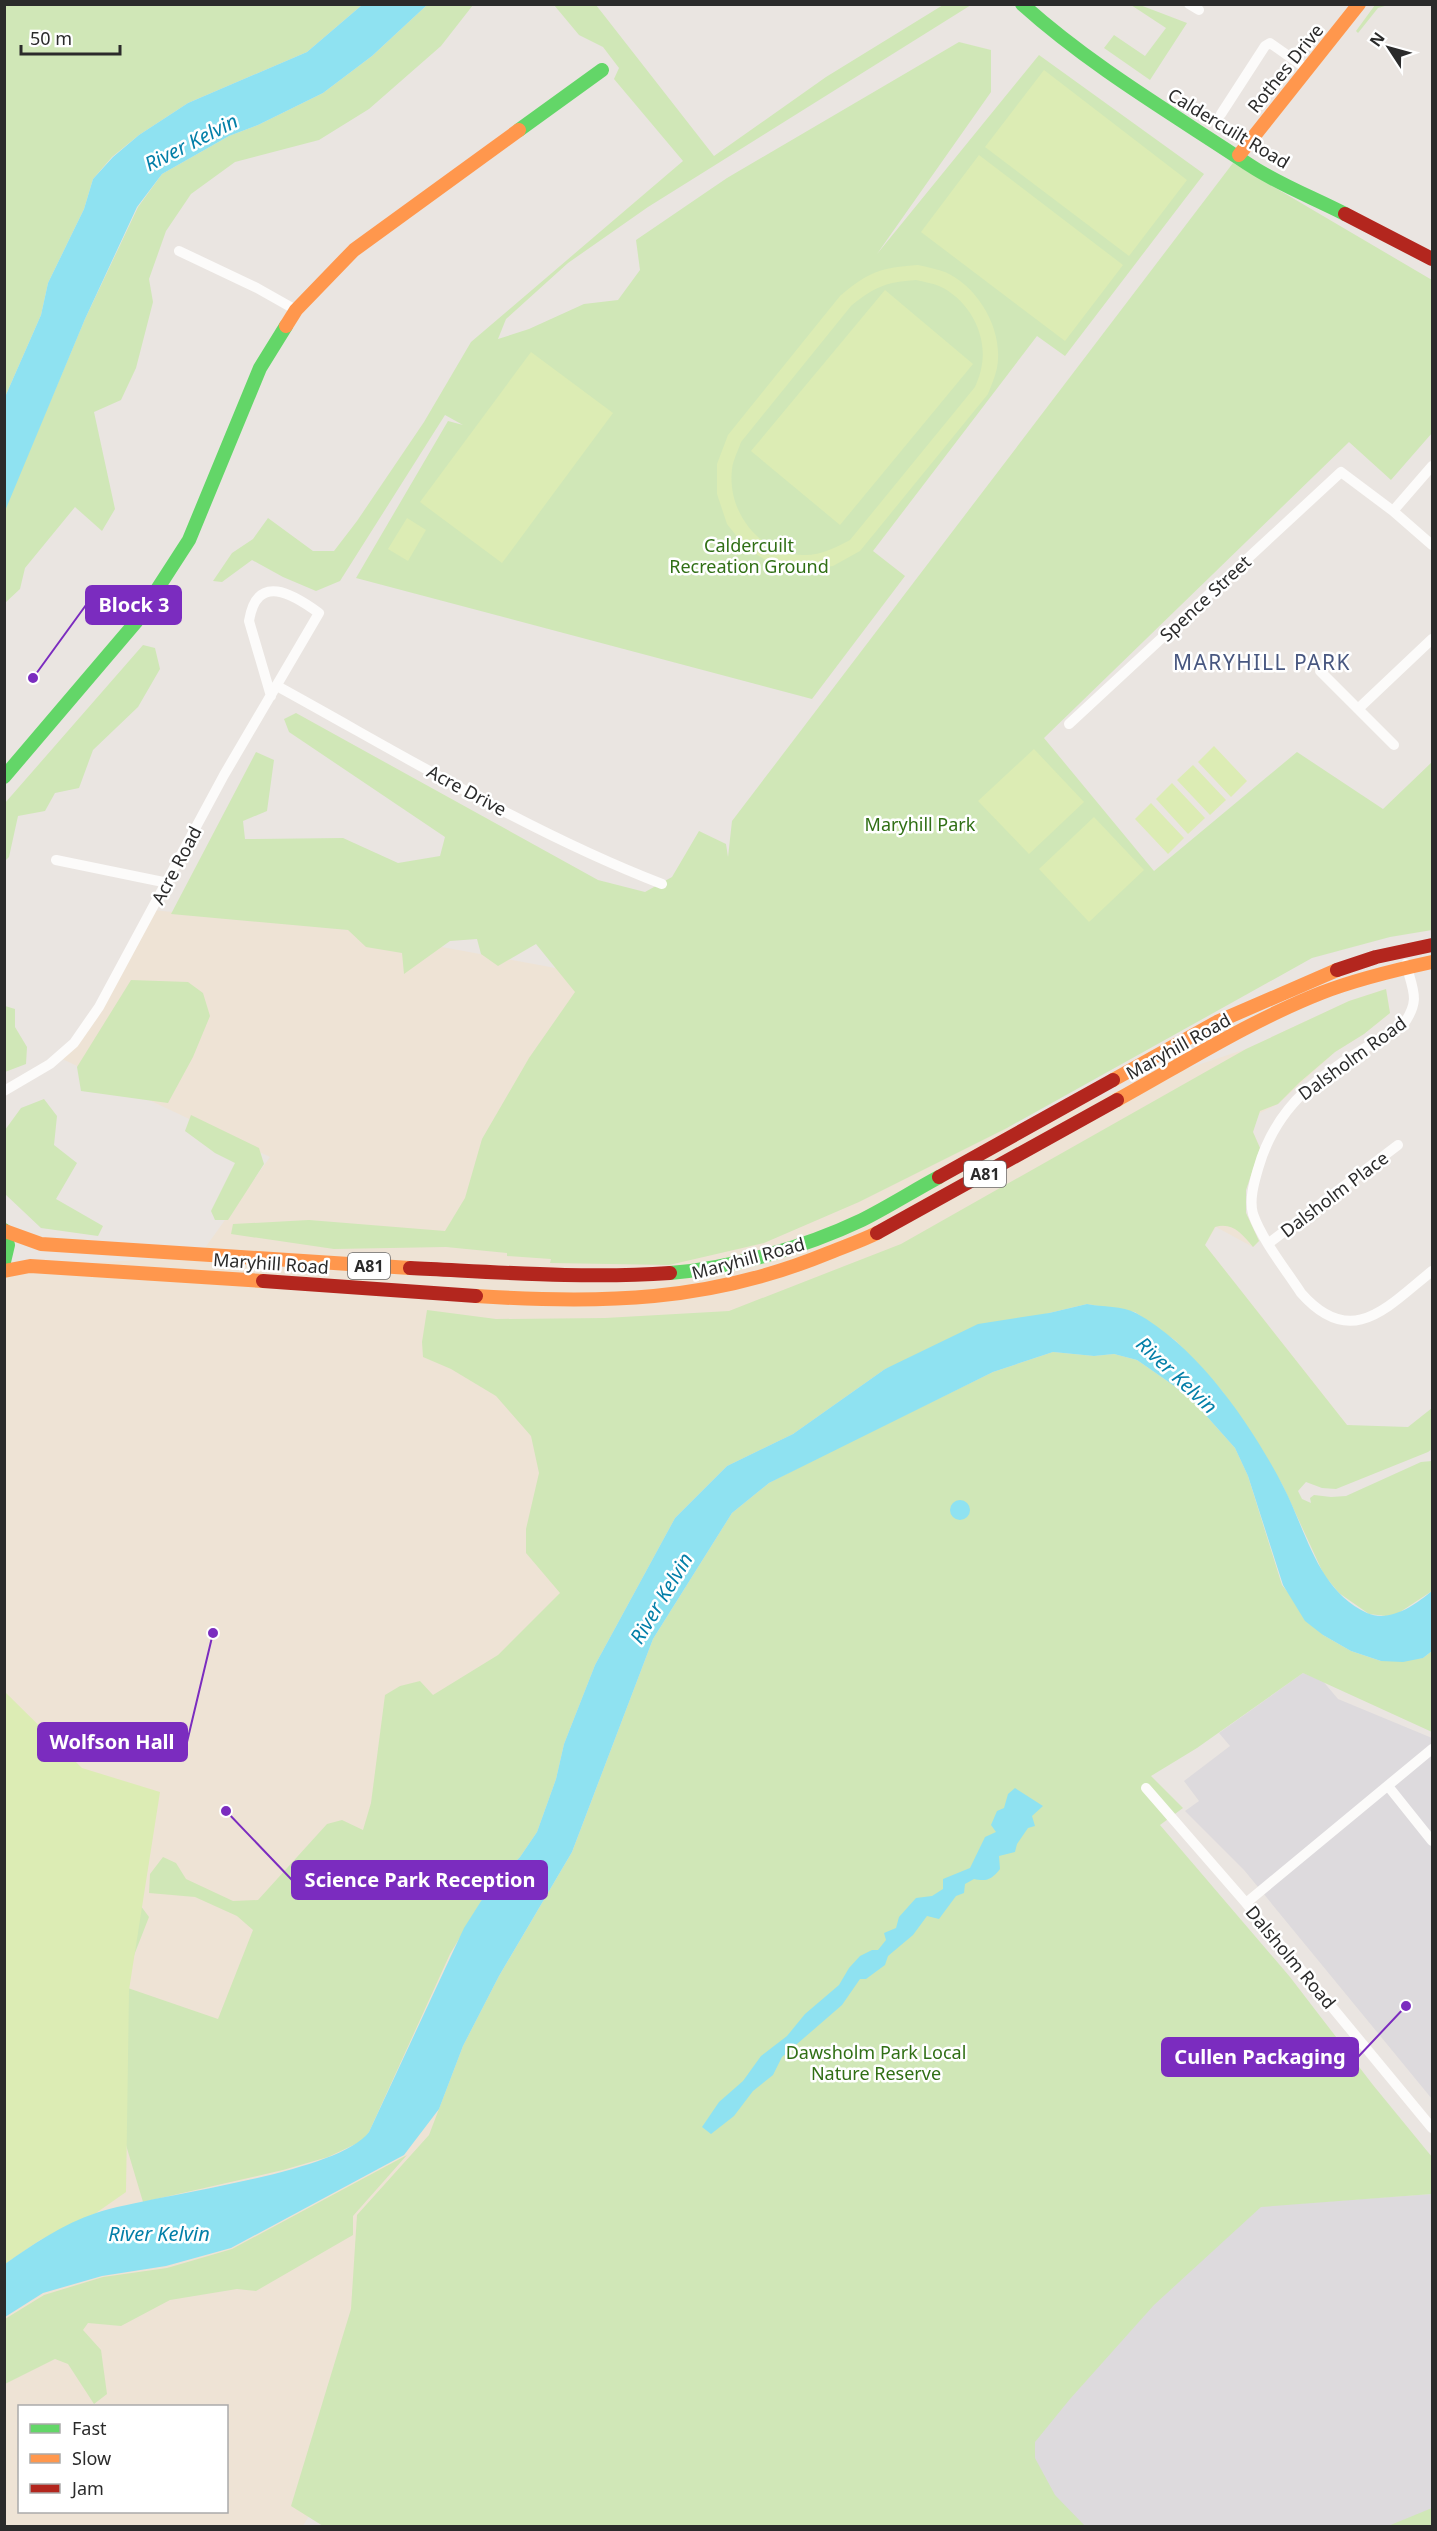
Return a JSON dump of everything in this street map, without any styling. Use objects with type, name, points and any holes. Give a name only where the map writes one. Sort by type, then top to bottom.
[{"type":"main road","name":"Caldercuilt Road","points":[[1022,4],[1043,24],[1144,97],[1220,147],[1239,155],[1251,166],[1432,259]]},
{"type":"main road","name":"Rothes Drive","points":[[1239,155],[1359,4]]},
{"type":"main road","points":[[4,777],[153,599],[189,540],[260,368],[296,310],[354,250],[602,70]]},
{"type":"main road","name":"Maryhill Road","points":[[5,1230],[41,1244],[323,1264],[544,1274],[637,1275],[680,1272],[736,1263],[827,1235],[898,1201],[1217,1022],[1274,994],[1355,963],[1432,945]]},
{"type":"main road","name":"Maryhill Road","points":[[4,1271],[30,1266],[92,1269],[539,1300],[633,1299],[685,1294],[785,1270],[833,1252],[904,1219],[1281,1011],[1332,989],[1432,962]]},
{"type":"main road","points":[[1021,1132],[1030,1149]]},
{"type":"main road","name":"A81","points":[[4,1262],[8,1245],[5,1230]]},
{"type":"street","points":[[1221,114],[1265,46],[1270,43],[1307,69]]},
{"type":"street","points":[[179,251],[257,288],[296,310]]},
{"type":"street","points":[[1432,466],[1393,511],[1432,545]]},
{"type":"street","name":"Spence Street","points":[[1069,724],[1341,472],[1393,511]]},
{"type":"street","name":"Acre Road","points":[[4,1091],[50,1064],[74,1043],[99,1007],[168,883],[224,775],[277,686],[319,613],[287,592],[274,591],[263,595],[251,610],[251,630],[271,696]]},
{"type":"street","points":[[1358,709],[1432,639]]},
{"type":"street","points":[[1320,671],[1394,745]]},
{"type":"street","name":"Acre Drive","points":[[277,686],[442,777],[600,860],[662,884]]},
{"type":"street","points":[[56,860],[168,883]]},
{"type":"street","name":"Dalsholm Road","points":[[1402,951],[1414,993],[1414,1010],[1403,1025],[1309,1085],[1288,1107],[1274,1129],[1261,1159],[1254,1183],[1251,1208],[1256,1222],[1269,1243],[1310,1303],[1332,1317],[1354,1322],[1375,1315],[1432,1271]]},
{"type":"street","name":"Dalsholm Place","points":[[1269,1243],[1398,1145]]},
{"type":"street","points":[[1246,1903],[1432,1749]]},
{"type":"street","points":[[1388,1786],[1432,1841]]},
{"type":"street","name":"Dalsholm Road","points":[[1146,1788],[1246,1903],[1432,2128]]},
{"type":"shaded area","points":[[153,910],[349,930],[599,976],[938,990],[1007,1128],[1246,1049],[1349,1001],[1386,989],[1390,1013],[1364,1034],[1335,1052],[1278,1104],[1256,1115],[1253,1132],[1260,1148],[1246,1190],[1246,1213],[1259,1241],[1253,1247],[1216,1227],[1205,1245],[1347,1425],[599,1777],[461,2052],[439,2109],[339,2463],[303,2526],[5,2526],[5,1270],[200,1255],[270,1157],[58,1057],[74,1043]]},
{"type":"shaded area","points":[[1303,1673],[1322,1680],[1338,1699],[1432,1738],[1432,2099],[1244,1870],[1185,1811],[1199,1801],[1184,1781],[1230,1746],[1219,1733]]},
{"type":"shaded area","points":[[1432,2194],[1432,2513],[1400,2526],[1082,2526],[1055,2499],[1034,2469],[1034,2434],[1093,2359],[1250,2207]]},
{"type":"green space","points":[[4,5],[362,5],[307,52],[188,103],[139,135],[112,157],[93,179],[84,209],[48,283],[41,315],[5,397]]},
{"type":"green space","points":[[427,5],[473,5],[441,46],[369,109],[319,140],[235,162],[191,194],[166,231],[149,279],[153,302],[136,368],[121,400],[94,412],[115,509],[102,531],[75,507],[25,568],[20,589],[5,603],[4,511],[85,319],[138,207],[162,174],[229,136],[258,125],[323,93],[372,56]]},
{"type":"green space","name":"Caldercuilt Recreation Ground","points":[[554,5],[596,5],[714,156],[826,77],[943,5],[971,5],[648,207],[568,263],[506,319],[498,339],[529,329],[584,304],[618,300],[640,270],[636,240],[727,178],[959,42],[991,50],[991,92],[877,254],[1039,55],[1204,174],[1065,356],[1037,336],[873,551],[905,576],[812,699],[356,578],[448,421],[463,425],[445,415],[340,581],[316,591],[252,560],[222,582],[213,581],[232,553],[253,539],[268,518],[313,551],[334,551],[424,422],[471,342],[683,161],[614,79],[619,68],[603,47],[579,35]]},
{"type":"green space","points":[[1131,5],[1140,5],[1187,23],[1150,80],[1104,48],[1114,35],[1145,56],[1166,28]]},
{"type":"green space","points":[[1375,5],[1388,5],[1378,8],[1358,33],[1356,31]]},
{"type":"green space","points":[[1044,70],[1187,180],[1129,256],[985,147]]},
{"type":"green space","points":[[979,155],[1123,265],[1065,341],[921,232]]},
{"type":"green space","name":"Maryhill Park","points":[[1233,163],[1432,280],[1432,433],[1391,480],[1349,442],[1044,738],[1154,871],[1297,752],[1383,809],[1432,762],[1432,930],[1390,937],[1312,958],[1007,1128],[859,1202],[764,1243],[669,1265],[550,1263],[551,1259],[507,1256],[507,1253],[446,1247],[334,1249],[231,1234],[233,1224],[309,1220],[445,1231],[465,1198],[482,1139],[529,1058],[575,992],[536,944],[498,966],[481,954],[477,939],[450,941],[404,974],[402,953],[366,947],[348,930],[171,914],[256,752],[274,760],[267,811],[243,821],[245,839],[343,838],[398,863],[440,856],[445,837],[289,732],[284,719],[296,713],[598,880],[645,892],[672,877],[699,831],[726,844],[728,857],[732,821]]},
{"type":"green space","points":[[918,265],[945,272],[968,288],[978,299],[993,325],[997,340],[996,371],[988,394],[860,551],[833,566],[802,570],[772,564],[746,548],[727,524],[717,494],[717,464],[728,435],[840,296],[876,272]],"holes":[[[916,280],[936,285],[949,292],[959,299],[973,318],[983,352],[981,370],[975,387],[850,540],[827,551],[809,555],[786,552],[772,547],[749,527],[740,514],[735,500],[732,469],[741,442],[851,306],[881,287],[896,282]]]},
{"type":"green space","points":[[885,290],[973,364],[840,525],[751,451]]},
{"type":"green space","points":[[531,352],[613,413],[502,563],[420,502]]},
{"type":"green space","points":[[407,518],[426,530],[408,561],[388,549]]},
{"type":"green space","points":[[143,645],[155,648],[160,669],[138,707],[93,750],[79,788],[55,793],[45,811],[18,816],[9,857],[5,861],[5,803]]},
{"type":"green space","points":[[1214,746],[1247,781],[1231,797],[1198,762]]},
{"type":"green space","points":[[1034,749],[1084,802],[1029,854],[978,801]]},
{"type":"green space","points":[[1193,765],[1226,800],[1210,815],[1177,780]]},
{"type":"green space","points":[[1172,783],[1205,818],[1188,834],[1156,799]]},
{"type":"green space","points":[[1151,803],[1184,838],[1168,854],[1135,819]]},
{"type":"green space","points":[[1094,817],[1144,870],[1089,922],[1039,869]]},
{"type":"green space","points":[[131,980],[188,982],[203,993],[210,1016],[193,1057],[168,1103],[81,1091],[77,1067]]},
{"type":"green space","points":[[1386,989],[1390,1013],[1364,1034],[1335,1052],[1278,1104],[1260,1111],[1253,1132],[1260,1148],[1246,1190],[1246,1213],[1259,1241],[1253,1247],[1237,1230],[1221,1226],[1215,1227],[1205,1245],[1347,1425],[1408,1427],[1432,1408],[1432,1449],[1428,1452],[1336,1489],[1322,1488],[1306,1482],[1298,1491],[1302,1499],[1311,1503],[1310,1498],[1314,1495],[1346,1496],[1421,1462],[1432,1461],[1432,1591],[1397,1614],[1386,1616],[1369,1614],[1339,1593],[1324,1575],[1283,1486],[1222,1391],[1176,1341],[1135,1312],[1087,1304],[1049,1313],[885,1369],[793,1434],[727,1466],[675,1518],[595,1665],[564,1744],[556,1779],[537,1832],[520,1857],[490,1887],[450,1954],[369,2132],[362,2141],[328,2157],[283,2170],[143,2202],[126,2145],[44,1957],[132,1894],[149,1917],[122,1986],[218,2019],[253,1930],[237,1916],[195,1897],[149,1893],[150,1874],[163,1857],[176,1863],[186,1879],[233,1901],[258,1900],[327,1824],[342,1820],[363,1830],[371,1803],[385,1695],[400,1686],[420,1681],[433,1695],[498,1655],[560,1593],[526,1553],[526,1529],[539,1473],[531,1436],[496,1396],[451,1369],[423,1357],[422,1342],[427,1310],[496,1319],[605,1318],[729,1311],[901,1244],[1246,1049],[1349,1001]]},
{"type":"green space","points":[[5,1006],[15,1009],[15,1027],[27,1047],[26,1064],[5,1072]]},
{"type":"green space","points":[[44,1099],[57,1116],[54,1145],[77,1163],[56,1199],[103,1226],[98,1236],[41,1228],[5,1194],[5,1130],[21,1108]]},
{"type":"green space","points":[[191,1115],[259,1148],[264,1164],[228,1220],[215,1220],[211,1211],[235,1163],[215,1153],[185,1131]]},
{"type":"green space","name":"Dawsholm Park Local Nature Reserve","points":[[1053,1352],[1094,1356],[1114,1354],[1137,1360],[1194,1402],[1235,1448],[1248,1476],[1282,1585],[1323,1635],[1351,1651],[1381,1661],[1423,1658],[1432,1651],[1432,1732],[1303,1673],[1197,1748],[1151,1776],[1183,1808],[1160,1825],[1290,1977],[1432,2157],[1432,2194],[1261,2207],[1154,2305],[1035,2442],[1035,2458],[1055,2495],[1085,2526],[323,2526],[291,2506],[351,2309],[357,2215],[429,2135],[463,2046],[499,1976],[572,1852],[653,1639],[732,1513],[769,1483],[825,1454],[993,1372]]},
{"type":"green space","points":[[4,1691],[82,1768],[160,1792],[129,1990],[126,2192],[96,2213],[40,2240],[5,2264]]},
{"type":"green space","points":[[407,2155],[353,2216],[353,2235],[256,2291],[237,2289],[170,2300],[121,2326],[88,2323],[83,2330],[101,2350],[107,2394],[94,2404],[68,2364],[55,2359],[5,2384],[5,2319],[44,2295],[103,2277],[167,2268],[232,2249]]},
{"type":"green space","points":[[1432,2508],[1432,2526],[1388,2526]]},
{"type":"water","name":"River Kelvin","points":[[362,5],[427,5],[372,56],[323,93],[258,125],[229,136],[162,174],[137,207],[85,319],[5,511],[5,397],[41,315],[48,283],[84,209],[93,179],[113,157],[139,135],[188,103],[307,52]]},
{"type":"water","name":"River Kelvin","points":[[1087,1304],[1119,1308],[1136,1313],[1159,1328],[1201,1366],[1239,1413],[1255,1438],[1283,1486],[1315,1557],[1336,1590],[1350,1603],[1367,1613],[1384,1616],[1410,1607],[1432,1591],[1432,1651],[1423,1658],[1403,1662],[1381,1661],[1351,1651],[1323,1635],[1305,1621],[1283,1585],[1248,1476],[1235,1448],[1194,1402],[1137,1360],[1114,1354],[1094,1356],[1053,1352],[993,1372],[769,1483],[732,1513],[653,1639],[572,1852],[499,1976],[463,2046],[439,2109],[404,2155],[231,2248],[166,2266],[102,2276],[43,2293],[5,2317],[5,2264],[60,2229],[96,2213],[123,2206],[283,2172],[321,2160],[350,2147],[369,2132],[464,1928],[490,1887],[520,1857],[537,1832],[556,1779],[564,1744],[595,1665],[675,1518],[727,1466],[793,1434],[885,1369],[978,1324],[1049,1313]]},
{"type":"water","points":[[960,1500],[967,1503],[970,1510],[967,1517],[960,1520],[953,1517],[950,1510],[953,1503]]},
{"type":"water","points":[[1015,1788],[1043,1806],[1032,1816],[1035,1826],[1028,1828],[1017,1844],[1015,1852],[999,1856],[1000,1869],[989,1879],[974,1879],[965,1884],[964,1893],[956,1896],[939,1919],[927,1916],[913,1935],[888,1956],[885,1965],[866,1979],[860,1979],[842,2005],[782,2057],[773,2075],[753,2091],[734,2116],[711,2134],[702,2127],[719,2102],[743,2081],[761,2056],[787,2036],[805,2014],[839,1985],[849,1968],[860,1956],[872,1950],[878,1950],[886,1940],[884,1933],[896,1928],[899,1917],[916,1898],[932,1896],[943,1889],[943,1879],[970,1868],[985,1837],[996,1832],[991,1825],[997,1811],[1004,1808],[1008,1794]]},
{"type":"traffic: fast","points":[[1022,4],[1076,49],[1163,109],[1262,173],[1345,214]]},
{"type":"traffic: fast","points":[[519,130],[602,70]]},
{"type":"traffic: fast","points":[[4,777],[136,622],[189,540],[260,368],[286,326]]},
{"type":"traffic: fast","points":[[670,1273],[743,1261],[817,1239],[862,1220],[939,1177]]},
{"type":"traffic: fast","points":[[4,1230],[8,1245],[4,1262]]},
{"type":"traffic: slow","points":[[1239,155],[1359,4]]},
{"type":"traffic: slow","points":[[286,326],[296,310],[354,250],[519,130]]},
{"type":"traffic: slow","points":[[1117,1100],[1218,1043],[1295,1004],[1348,983],[1432,962]]},
{"type":"traffic: slow","points":[[1113,1080],[1217,1022],[1337,970]]},
{"type":"traffic: slow","points":[[5,1231],[41,1244],[410,1268]]},
{"type":"traffic: slow","points":[[476,1296],[567,1300],[611,1299],[697,1290],[740,1282],[782,1270],[877,1233]]},
{"type":"traffic: slow","points":[[4,1271],[30,1266],[263,1281]]},
{"type":"traffic: jam","points":[[1345,214],[1432,259]]},
{"type":"traffic: jam","points":[[1337,970],[1376,957],[1432,945]]},
{"type":"traffic: jam","points":[[939,1177],[1113,1080]]},
{"type":"traffic: jam","points":[[877,1233],[1117,1100]]},
{"type":"traffic: jam","points":[[410,1268],[573,1275],[670,1273]]},
{"type":"traffic: jam","points":[[263,1281],[476,1296]]},
{"type":"place","name":"Block 3","points":[[33,678]]},
{"type":"place","name":"Wolfson Hall","points":[[213,1633]]},
{"type":"place","name":"Science Park Reception","points":[[226,1811]]},
{"type":"place","name":"Cullen Packaging","points":[[1406,2006]]},
{"type":"district","name":"MARYHILL PARK","points":[[1262,662]]}]
